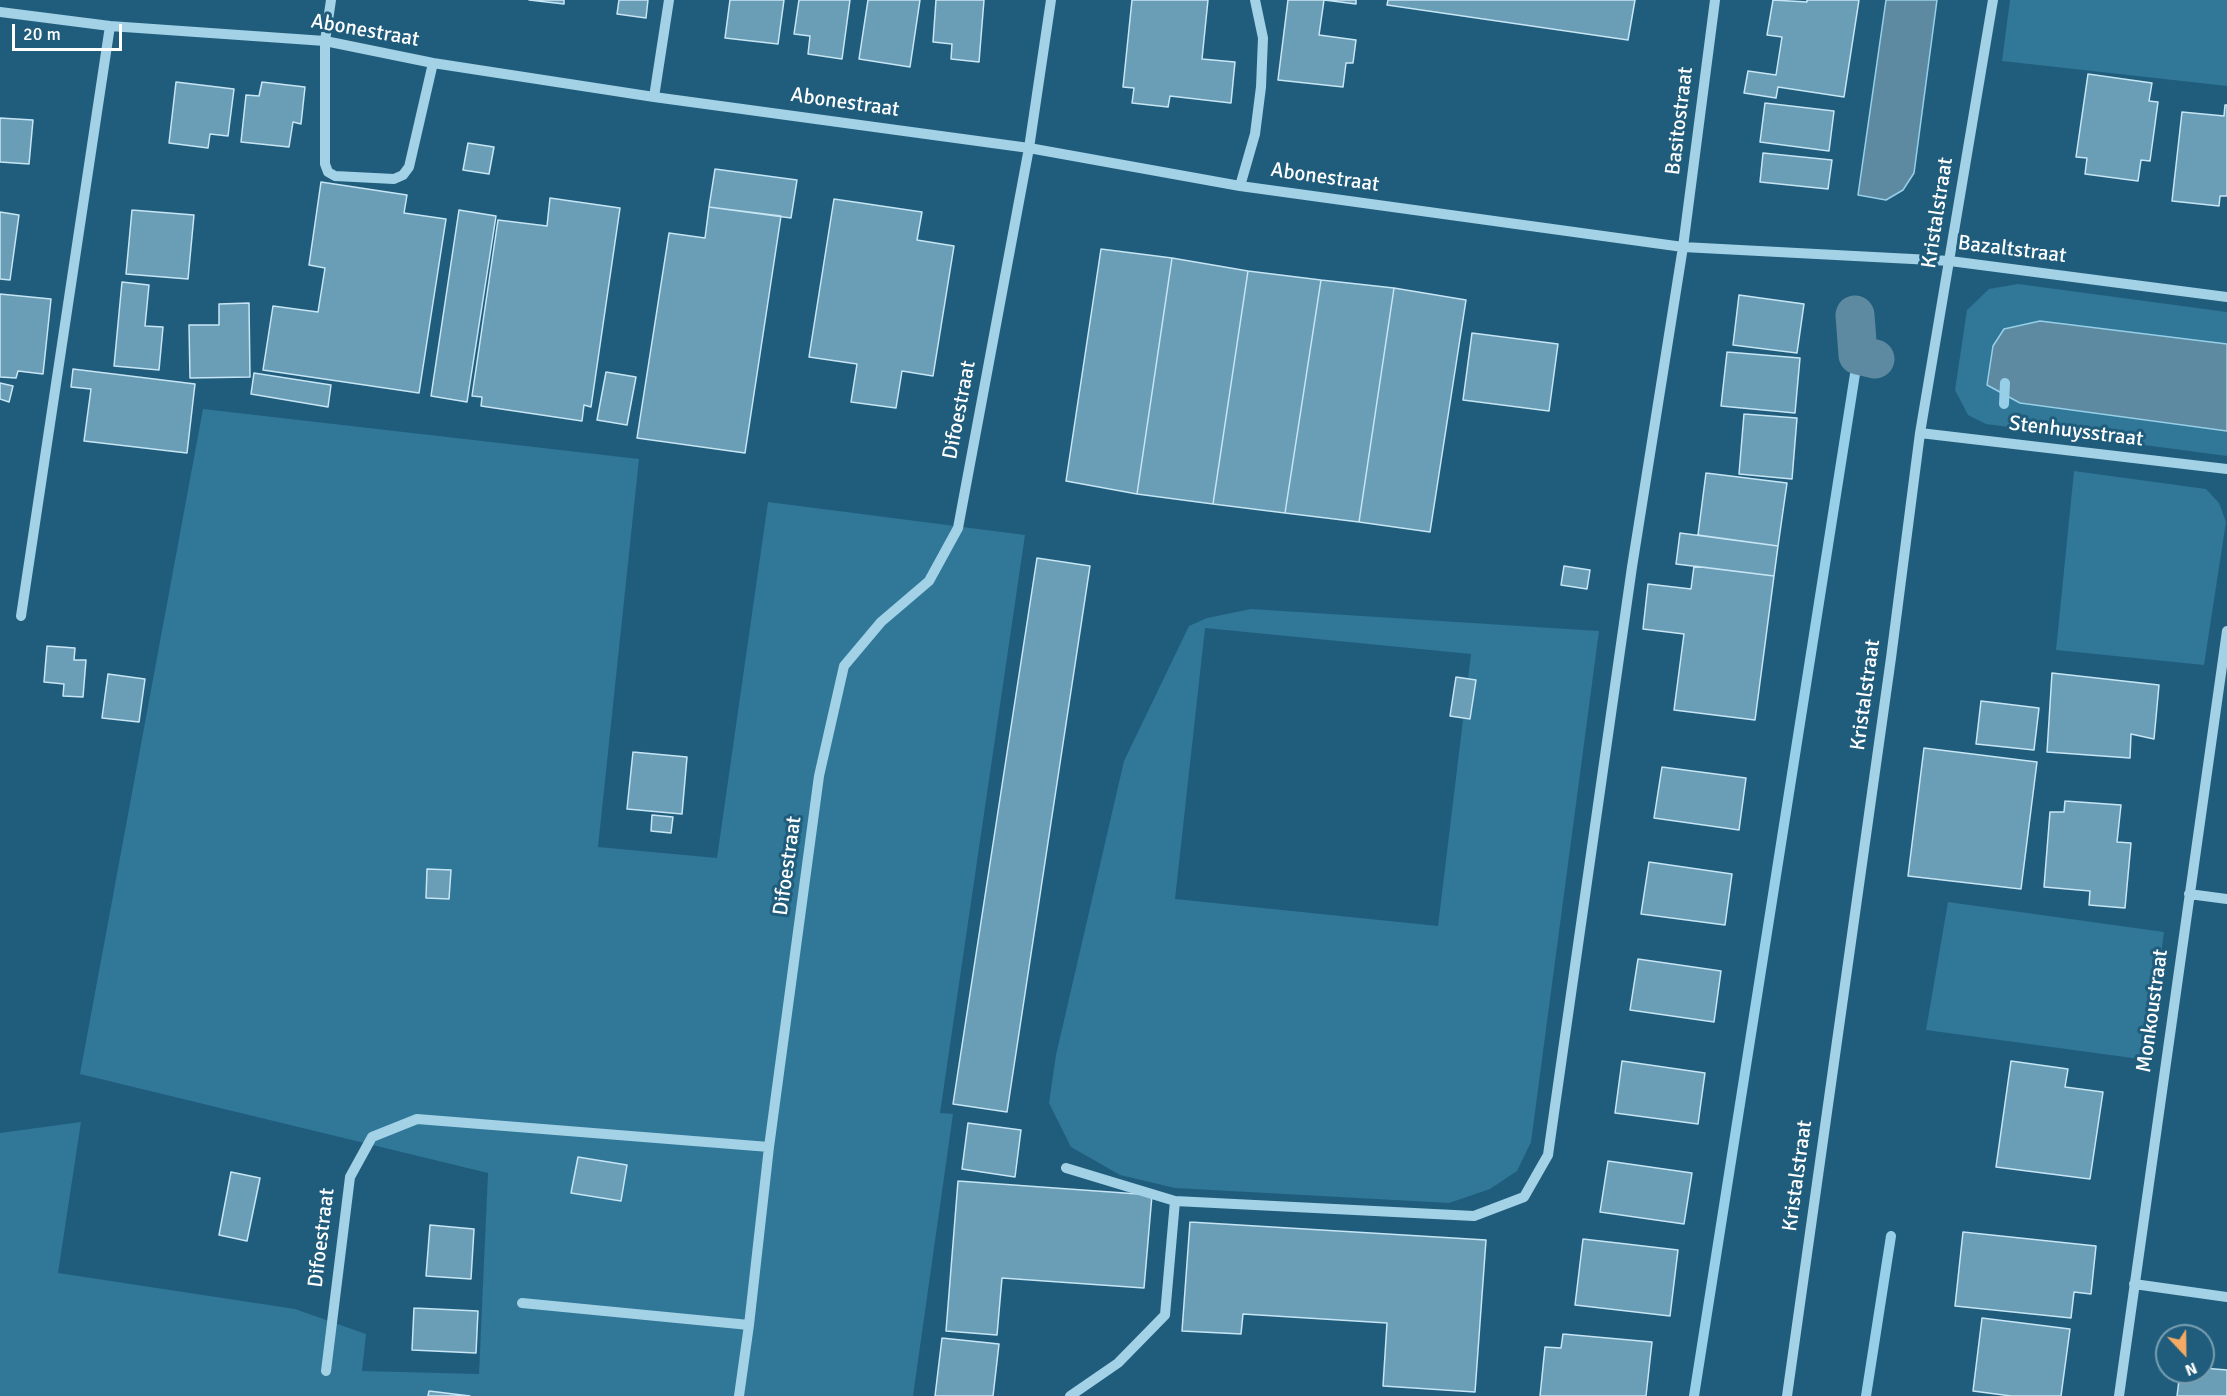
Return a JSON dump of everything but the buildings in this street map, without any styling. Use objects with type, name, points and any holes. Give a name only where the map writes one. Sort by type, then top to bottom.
[{"type":"street","points":[[331,0],[325,41],[325,164],[328,172],[335,176],[394,179],[403,175],[409,167],[433,63]]},
{"type":"street","points":[[654,97],[669,0]]},
{"type":"street","name":"Difoestraat","points":[[326,1371],[350,1177],[372,1137],[417,1119],[770,1147],[819,776],[844,666],[881,622],[929,581],[958,528],[1029,148],[1051,0]]},
{"type":"street","points":[[1240,186],[1255,134],[1261,87],[1263,38],[1255,0]]},
{"type":"street","name":"Basitostraat","points":[[1066,1168],[1175,1201],[1474,1216],[1524,1197],[1548,1155],[1632,567],[1683,247],[1715,0]]},
{"type":"street","name":"Kristalstraat","points":[[1787,1396],[1920,433],[1993,0]]},
{"type":"street","name":"Abonestraat","points":[[0,12],[110,26],[325,41],[433,63],[654,97],[1029,148],[1240,186],[1683,247]]},
{"type":"street","points":[[21,616],[110,26]]},
{"type":"street","name":"Bazaltstraat","points":[[1683,247],[1950,261],[2227,297]]},
{"type":"street","name":"Stenhuysstraat","points":[[1920,433],[2227,469]]},
{"type":"street","name":"Monkoustraat","points":[[2119,1396],[2227,631]]},
{"type":"street","points":[[2189,894],[2227,899]]},
{"type":"street","points":[[739,1396],[770,1147]]},
{"type":"street","points":[[1070,1396],[1118,1363],[1165,1315],[1175,1201]]},
{"type":"street","points":[[2134,1284],[2227,1297]]},
{"type":"street","points":[[522,1302],[749,1325]]},
{"type":"shaded area","points":[[1886,0],[1937,0],[1914,173],[1903,190],[1886,200],[1858,195]]},
{"type":"shaded area","points":[[2010,0],[2227,0],[2227,86],[2002,61]]},
{"type":"shaded area","points":[[2018,284],[2227,312],[2227,344],[2040,321],[2020,403],[2227,431],[2227,456],[1986,424],[1968,415],[1955,390],[1967,310],[1989,289]]},
{"type":"shaded area","points":[[2040,321],[2227,344],[2227,431],[2020,403],[1987,385],[1993,346],[2004,329]]},
{"type":"shaded area","points":[[203,409],[639,459],[598,847],[717,858],[768,502],[1025,535],[940,1113],[953,1114],[913,1396],[0,1396],[0,1133],[81,1122],[58,1273],[295,1309],[366,1334],[362,1371],[479,1374],[488,1173],[80,1074]]},
{"type":"shaded area","points":[[2074,471],[2206,489],[2219,503],[2226,522],[2204,665],[2056,650]]},
{"type":"shaded area","points":[[1251,609],[1599,631],[1531,1142],[1517,1171],[1490,1189],[1449,1203],[1175,1188],[1120,1175],[1071,1147],[1049,1103],[1056,1055],[1124,761],[1189,626],[1207,618]],"holes":[[[1205,628],[1471,654],[1438,926],[1175,899]]]},
{"type":"shaded area","points":[[1948,902],[2164,932],[2147,1060],[1926,1030]]},
{"type":"waterway","points":[[1855,315],[1858,355],[1875,359]]},
{"type":"waterway","points":[[1694,1396],[1858,355]]},
{"type":"waterway","points":[[2004,404],[2005,383]]},
{"type":"waterway","points":[[1866,1396],[1891,1236]]}]
